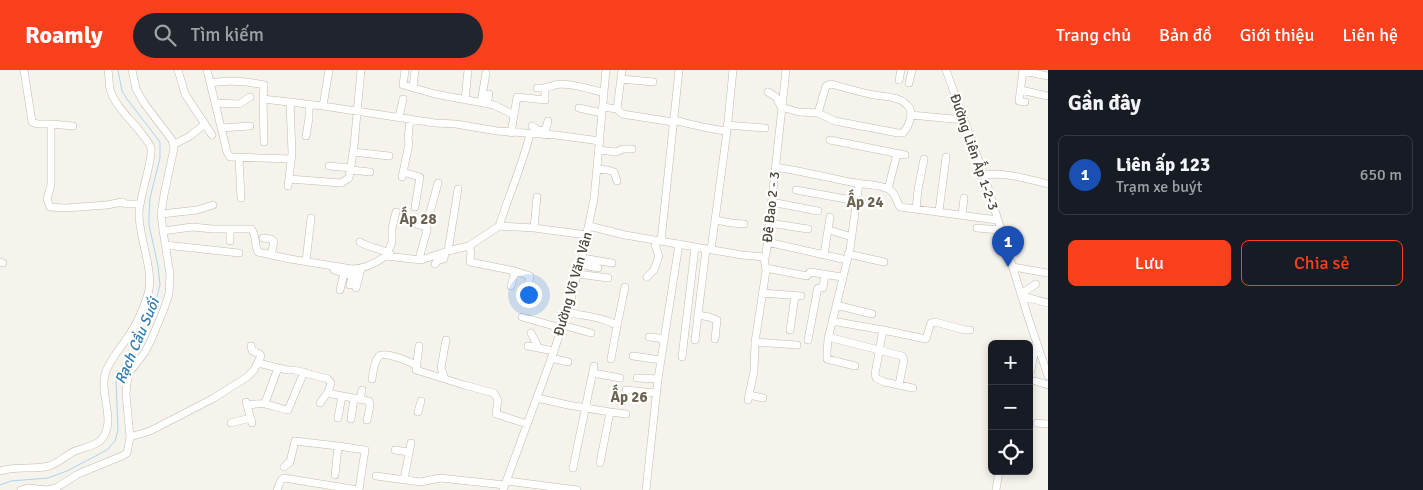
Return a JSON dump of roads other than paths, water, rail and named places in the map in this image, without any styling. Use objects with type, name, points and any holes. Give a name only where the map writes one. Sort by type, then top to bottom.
[{"type":"street","points":[[24,70],[32,122],[37,124],[73,126]]},
{"type":"street","points":[[0,471],[10,468],[49,466],[59,462],[71,453],[99,442],[104,435],[108,423],[104,385],[105,374],[132,332],[149,292],[150,280],[139,222],[140,204],[151,149],[146,139],[115,101],[110,89],[108,70]]},
{"type":"street","points":[[21,490],[28,488],[47,490],[56,488],[78,474],[122,456],[129,450],[130,438],[126,394],[129,373],[145,352],[169,294],[170,274],[162,231],[162,214],[174,148],[172,140],[136,90],[132,70]]},
{"type":"street","points":[[178,70],[185,94],[212,135]]},
{"type":"street","points":[[207,70],[227,152],[230,157],[290,159]]},
{"type":"street","points":[[323,106],[329,70]]},
{"type":"street","points":[[290,102],[292,153],[288,182],[341,183],[349,178],[351,169],[361,70]]},
{"type":"street","points":[[405,70],[403,85],[494,105],[514,115]]},
{"type":"street","points":[[413,88],[415,70]]},
{"type":"street","points":[[465,100],[468,70]]},
{"type":"street","name":"Đường Võ Văn Vân","points":[[505,485],[567,312],[590,226],[606,70]]},
{"type":"street","points":[[617,109],[622,70]]},
{"type":"street","points":[[647,277],[654,270],[660,256],[655,245],[659,240],[679,70]]},
{"type":"street","points":[[695,340],[709,249],[716,220],[733,70],[723,70]]},
{"type":"street","name":"Đê Bao 2 - 3","points":[[590,226],[626,235],[764,257],[766,254],[786,70]]},
{"type":"street","points":[[899,80],[901,70]]},
{"type":"street","points":[[909,83],[912,70]]},
{"type":"street","name":"Đường Liên Ấp 1-2-3","points":[[946,70],[984,174],[1000,230],[1048,376]]},
{"type":"street","points":[[1025,102],[1020,101],[1023,71],[1048,76]]},
{"type":"street","points":[[484,103],[486,73]]},
{"type":"street","points":[[622,79],[653,82]]},
{"type":"street","points":[[210,83],[228,81],[264,84],[262,99],[264,142]]},
{"type":"street","points":[[537,88],[561,84],[604,93]]},
{"type":"street","points":[[768,92],[776,97],[782,107],[799,112],[818,114],[835,121],[903,133],[907,128],[911,109],[907,104],[896,98],[831,84],[826,86],[818,114]]},
{"type":"street","points":[[511,133],[517,97],[545,100],[545,88]]},
{"type":"street","points":[[1021,90],[1048,96]]},
{"type":"street","points":[[484,103],[489,94]]},
{"type":"street","points":[[216,103],[239,104],[250,97]]},
{"type":"street","points":[[262,99],[511,133],[544,133],[600,141]]},
{"type":"street","points":[[399,118],[403,99]]},
{"type":"street","points":[[306,136],[309,105]]},
{"type":"street","points":[[579,108],[617,109],[622,114],[673,121],[704,128],[765,128]]},
{"type":"street","points":[[911,115],[964,120]]},
{"type":"street","points":[[410,119],[409,144],[403,174],[420,177],[415,207]]},
{"type":"street","points":[[544,133],[548,121]]},
{"type":"street","points":[[51,124],[51,185],[47,199],[50,207],[65,208],[122,202],[126,204],[140,204]]},
{"type":"street","points":[[173,145],[190,136],[205,124]]},
{"type":"street","points":[[221,128],[250,126]]},
{"type":"street","points":[[532,126],[544,133]]},
{"type":"street","points":[[360,242],[390,254],[419,259],[470,246],[499,226],[530,134]]},
{"type":"street","points":[[830,140],[905,155]]},
{"type":"street","points":[[599,150],[616,152],[623,149],[632,149]]},
{"type":"street","points":[[353,152],[389,156]]},
{"type":"street","points":[[888,189],[897,154]]},
{"type":"street","points":[[939,211],[946,157]]},
{"type":"street","points":[[239,158],[241,198]]},
{"type":"street","points":[[916,209],[924,159]]},
{"type":"street","points":[[330,166],[370,172]]},
{"type":"street","points":[[775,167],[879,186],[895,194],[900,206],[997,220]]},
{"type":"street","points":[[597,169],[614,172],[617,181]]},
{"type":"street","points":[[984,174],[994,173],[1048,184]]},
{"type":"street","points":[[419,259],[438,183]]},
{"type":"street","points":[[855,366],[828,359],[826,352],[852,237],[859,183]]},
{"type":"street","points":[[435,264],[437,261],[444,259],[458,189]]},
{"type":"street","points":[[796,190],[857,201]]},
{"type":"street","points":[[534,228],[537,197]]},
{"type":"street","points":[[962,215],[964,198]]},
{"type":"street","points":[[771,202],[818,210]]},
{"type":"street","points":[[162,214],[197,210],[213,205]]},
{"type":"street","points":[[390,254],[392,228],[396,212]]},
{"type":"street","points":[[824,255],[830,217]]},
{"type":"street","points":[[306,261],[311,218]]},
{"type":"street","points":[[716,220],[744,224]]},
{"type":"street","points":[[409,222],[426,227]]},
{"type":"street","points":[[769,222],[808,229]]},
{"type":"street","points":[[499,226],[534,228],[587,235]]},
{"type":"street","points":[[162,231],[192,227],[252,230],[258,252],[356,271]]},
{"type":"street","points":[[977,228],[1000,230]]},
{"type":"street","points":[[230,230],[230,240]]},
{"type":"street","points":[[829,230],[852,237]]},
{"type":"street","points":[[263,238],[271,239],[274,242],[271,255]]},
{"type":"street","points":[[767,242],[824,255],[884,262]]},
{"type":"street","points":[[646,490],[656,393],[679,244]]},
{"type":"street","points":[[164,245],[239,252]]},
{"type":"street","points":[[470,246],[470,262],[530,276],[526,295]]},
{"type":"street","points":[[682,358],[695,247]]},
{"type":"street","points":[[334,270],[344,273],[356,271],[390,254]]},
{"type":"street","points":[[763,398],[748,397],[754,371],[755,342],[766,268],[764,257]]},
{"type":"street","points":[[581,261],[612,263]]},
{"type":"street","points":[[581,261],[598,268]]},
{"type":"street","points":[[1012,267],[1047,273]]},
{"type":"street","points":[[766,268],[808,276],[810,272],[842,277]]},
{"type":"street","points":[[356,271],[353,286],[356,271]]},
{"type":"street","points":[[511,286],[515,271]]},
{"type":"street","points":[[340,290],[344,273]]},
{"type":"street","points":[[578,274],[608,278]]},
{"type":"street","points":[[808,340],[817,292],[818,288],[823,288],[824,274]]},
{"type":"street","points":[[1022,295],[1036,284]]},
{"type":"street","points":[[611,359],[625,287]]},
{"type":"street","points":[[762,293],[798,296],[790,330]]},
{"type":"street","points":[[1022,295],[1048,302]]},
{"type":"street","points":[[836,305],[872,314]]},
{"type":"street","points":[[567,312],[603,320],[617,326]]},
{"type":"street","points":[[698,316],[717,320],[715,339]]},
{"type":"street","points":[[522,317],[591,333]]},
{"type":"street","points":[[832,321],[926,339],[931,323],[935,322],[970,330]]},
{"type":"street","points":[[883,330],[875,374],[876,378],[884,382],[912,388]]},
{"type":"street","points":[[531,333],[538,347]]},
{"type":"street","points":[[648,337],[659,338],[664,341]]},
{"type":"street","points":[[828,338],[904,357],[899,385]]},
{"type":"street","points":[[445,378],[441,368],[446,340]]},
{"type":"street","points":[[755,342],[797,346]]},
{"type":"street","points":[[1033,356],[1037,344]]},
{"type":"street","points":[[130,438],[214,398],[247,377],[254,370],[260,355],[252,351],[251,346]]},
{"type":"street","points":[[412,365],[419,346]]},
{"type":"street","points":[[528,346],[538,347],[568,362]]},
{"type":"street","points":[[372,380],[378,357],[386,354],[412,365],[416,370],[494,393],[498,400],[496,414],[527,424]]},
{"type":"street","points":[[633,356],[661,360]]},
{"type":"street","points":[[258,363],[328,379],[331,383],[328,392],[320,403]]},
{"type":"street","points":[[265,403],[278,368]]},
{"type":"street","points":[[573,468],[593,369],[620,378]]},
{"type":"street","points":[[232,423],[251,420],[246,404],[265,403],[290,410],[304,372]]},
{"type":"street","points":[[637,378],[658,379]]},
{"type":"street","points":[[1035,381],[1048,385]]},
{"type":"street","points":[[351,419],[357,398],[362,390]]},
{"type":"street","points":[[626,390],[656,393]]},
{"type":"street","points":[[328,392],[369,401],[370,406],[367,420]]},
{"type":"street","points":[[338,418],[342,396]]},
{"type":"street","points":[[537,398],[626,414]]},
{"type":"street","points":[[418,412],[421,401]]},
{"type":"street","points":[[600,463],[610,412]]},
{"type":"street","points":[[1037,423],[1048,424]]},
{"type":"street","points":[[277,490],[284,478],[324,488],[359,490],[365,450],[295,441],[290,462],[284,467]]},
{"type":"street","points":[[405,480],[411,443]]},
{"type":"street","points":[[335,475],[338,446]]},
{"type":"street","points":[[395,450],[410,452]]},
{"type":"street","points":[[996,490],[998,475]]},
{"type":"street","points":[[376,476],[421,482],[440,478],[577,490]]},
{"type":"street","points":[[424,490],[427,480]]},
{"type":"waterway","name":"Rạch Cầu Suối","points":[[0,485],[11,481],[48,478],[67,471],[107,450],[115,441],[118,430],[116,382],[122,366],[140,339],[155,304],[160,285],[149,225],[149,215],[150,198],[160,158],[160,142],[122,91],[118,70]]},
{"type":"place","name":"Liên ấp 123","points":[[1008,267]]},
{"type":"district","name":"Ấp 24","points":[[865,202]]},
{"type":"district","name":"Ấp 28","points":[[418,219]]},
{"type":"district","name":"Ấp 26","points":[[629,397]]}]
